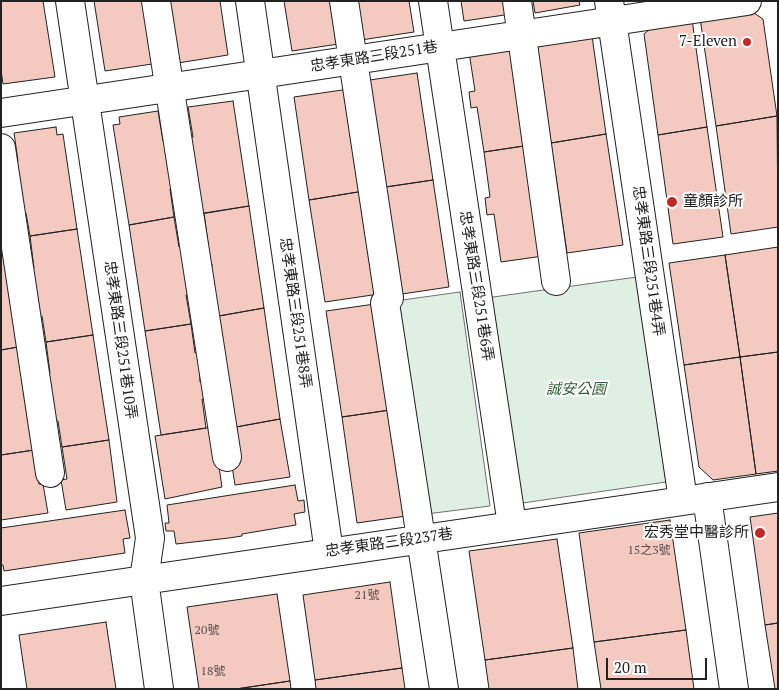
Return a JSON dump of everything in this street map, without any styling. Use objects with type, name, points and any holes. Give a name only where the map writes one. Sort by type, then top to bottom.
[{"type":"street","name":"忠孝東路三段251巷10弄","points":[[70,1],[150,538],[144,580],[159,689]]},
{"type":"street","points":[[156,1],[168,88],[227,457]]},
{"type":"street","name":"忠孝東路三段251巷8弄","points":[[250,1],[329,552]]},
{"type":"street","points":[[344,1],[389,298],[386,303],[444,689]]},
{"type":"street","name":"忠孝東路三段251巷6弄","points":[[433,1],[512,526]]},
{"type":"street","points":[[517,1],[556,281]]},
{"type":"street","name":"忠孝東路三段251巷","points":[[1,113],[522,34],[611,11],[747,1]]},
{"type":"street","name":"忠孝東路三段251巷4弄","points":[[611,11],[695,498],[734,689]]},
{"type":"street","points":[[1,148],[50,473]]},
{"type":"street","name":"忠孝東路三段237巷","points":[[1,601],[778,487]]},
{"type":"green space","name":"誠安公園","points":[[637,277],[666,482],[516,504],[486,298]]},
{"type":"green space","points":[[460,292],[490,506],[418,515],[388,302]]},
{"type":"building","points":[[1,1],[43,1],[55,77],[3,84],[1,70]]},
{"type":"building","points":[[94,1],[150,1],[159,63],[105,71]]},
{"type":"building","points":[[169,1],[220,1],[228,55],[178,63]]},
{"type":"building","points":[[284,1],[338,1],[345,43],[292,51]]},
{"type":"building","points":[[355,1],[409,1],[414,32],[361,40]]},
{"type":"building","points":[[461,1],[516,1],[518,13],[464,21]]},
{"type":"building","points":[[533,1],[579,1],[580,5],[535,13]]},
{"type":"building","points":[[751,11],[763,19],[777,116],[716,126],[700,18]]},
{"type":"building","points":[[692,19],[707,127],[658,135],[644,34],[656,24]]},
{"type":"building","points":[[592,36],[606,134],[551,143],[536,37]]},
{"type":"building","points":[[521,37],[537,144],[484,152],[477,107],[471,108],[469,92],[475,91],[469,52]]},
{"type":"building","points":[[417,73],[433,180],[379,188],[363,81]]},
{"type":"building","points":[[349,89],[364,191],[309,200],[294,97]]},
{"type":"building","points":[[233,101],[249,206],[201,214],[187,138],[193,137],[188,107]]},
{"type":"building","points":[[158,111],[163,141],[168,140],[176,188],[170,189],[174,217],[129,225],[113,125],[120,124],[119,117]]},
{"type":"building","points":[[777,116],[778,227],[731,234],[716,126]]},
{"type":"building","points":[[56,127],[57,135],[63,134],[77,229],[30,236],[26,213],[22,214],[14,161],[18,161],[14,133]]},
{"type":"building","points":[[707,127],[723,237],[673,244],[658,135]]},
{"type":"building","points":[[606,134],[623,245],[567,253],[551,143]]},
{"type":"building","points":[[537,144],[550,255],[501,262],[494,214],[487,215],[485,198],[490,197],[484,152]]},
{"type":"building","points":[[433,180],[449,287],[395,295],[379,188]]},
{"type":"building","points":[[364,191],[379,294],[325,302],[309,200]]},
{"type":"building","points":[[249,206],[264,308],[213,317],[201,268],[212,267],[212,264],[202,265],[199,244],[208,243],[204,213]]},
{"type":"building","points":[[174,217],[179,247],[184,246],[191,294],[186,295],[191,324],[145,331],[129,225]]},
{"type":"building","points":[[77,229],[93,335],[46,342],[42,316],[37,316],[30,269],[34,268],[30,236]]},
{"type":"building","points":[[1,242],[3,242],[18,347],[1,350]]},
{"type":"building","points":[[778,247],[778,352],[740,357],[725,255]]},
{"type":"building","points":[[725,255],[740,357],[684,365],[669,263]]},
{"type":"building","points":[[382,303],[397,409],[342,417],[326,311]]},
{"type":"building","points":[[264,308],[280,419],[236,427],[219,316]]},
{"type":"building","points":[[191,324],[195,353],[199,352],[200,382],[205,381],[207,399],[202,399],[206,428],[161,435],[145,331]]},
{"type":"building","points":[[93,335],[109,440],[62,447],[58,421],[52,422],[45,374],[50,373],[46,342]]},
{"type":"building","points":[[18,347],[34,450],[1,455],[1,350]]},
{"type":"building","points":[[778,352],[778,471],[756,474],[740,357]]},
{"type":"building","points":[[740,357],[756,474],[713,480],[699,467],[684,365]]},
{"type":"building","points":[[397,409],[413,515],[357,523],[342,417]]},
{"type":"building","points":[[280,419],[290,477],[235,485],[232,466],[236,427]]},
{"type":"building","points":[[213,427],[222,487],[165,499],[155,436]]},
{"type":"building","points":[[109,440],[117,502],[66,510],[61,480],[67,479],[62,447]]},
{"type":"building","points":[[34,450],[39,484],[43,484],[48,513],[1,520],[1,455]]},
{"type":"building","points":[[295,485],[298,501],[304,500],[305,512],[294,514],[296,525],[242,534],[242,536],[176,544],[174,531],[166,531],[165,523],[169,523],[167,505]]},
{"type":"building","points":[[125,510],[130,538],[123,539],[125,553],[4,571],[3,565],[1,565],[1,528]]},
{"type":"building","points":[[778,513],[778,623],[765,625],[750,517]]},
{"type":"building","points":[[670,520],[686,630],[594,642],[579,533]]},
{"type":"building","points":[[557,539],[573,648],[485,660],[469,551]]},
{"type":"building","points":[[390,582],[402,668],[315,680],[303,595]]},
{"type":"building","points":[[277,594],[290,681],[236,689],[199,689],[187,607]]},
{"type":"building","points":[[106,622],[116,689],[27,689],[19,635]]},
{"type":"building","points":[[778,623],[778,689],[775,689],[765,625]]},
{"type":"building","points":[[686,630],[694,689],[601,689],[594,642]]},
{"type":"building","points":[[573,648],[578,689],[489,689],[485,660]]},
{"type":"building","points":[[402,668],[405,689],[316,689],[315,680]]},
{"type":"building","points":[[290,681],[291,689],[236,689]]},
{"type":"place","name":"7-Eleven","points":[[747,42]]},
{"type":"place","name":"童顏診所","points":[[672,202]]},
{"type":"place","name":"宏秀堂中醫診所","points":[[760,533]]}]
